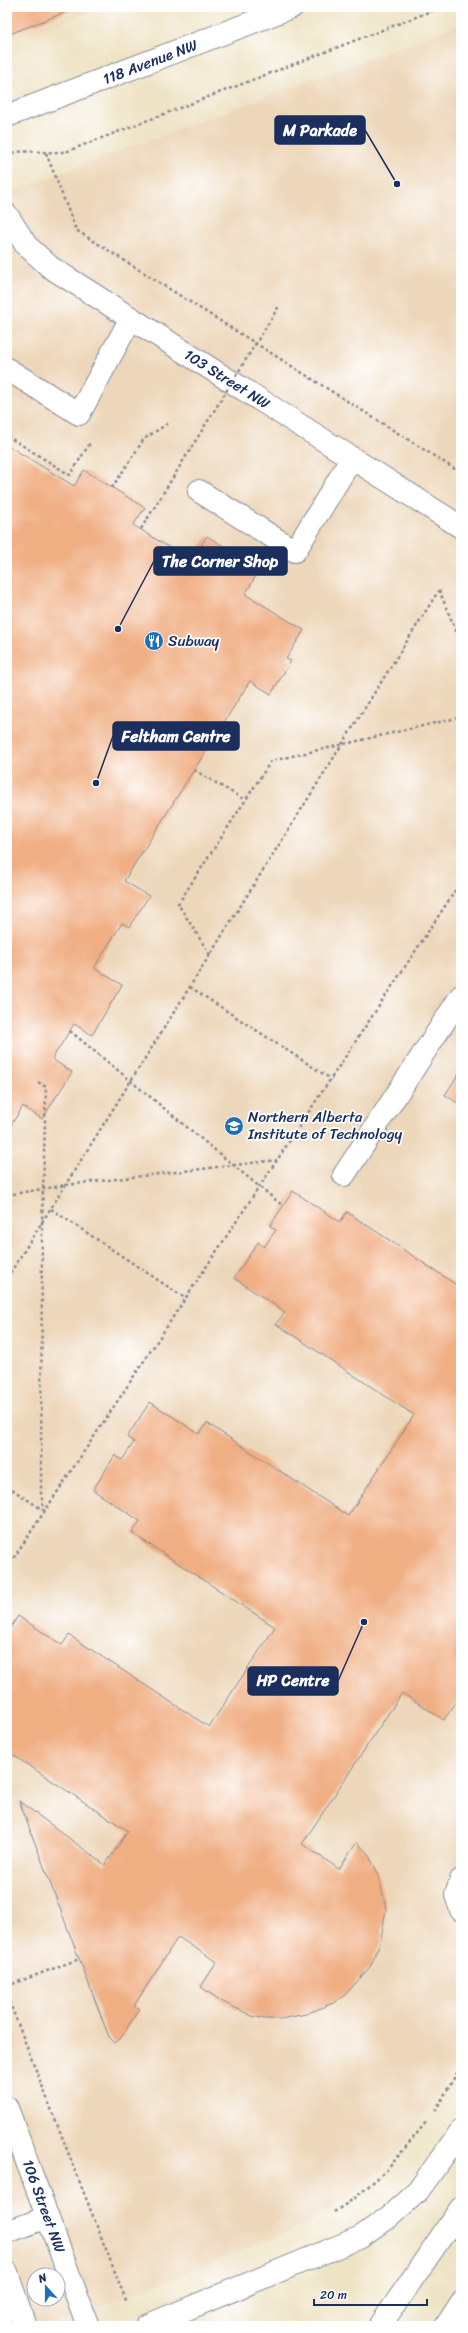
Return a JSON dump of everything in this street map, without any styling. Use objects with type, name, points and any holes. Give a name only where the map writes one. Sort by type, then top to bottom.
[{"type":"street","name":"118 Avenue NW","points":[[7,116],[292,7]]},
{"type":"street","name":"103 Street NW","points":[[7,215],[26,245],[50,267],[461,527]]},
{"type":"street","points":[[7,369],[79,414],[131,318]]},
{"type":"street","points":[[199,491],[295,551],[352,458]]},
{"type":"street","points":[[344,1175],[461,996]]},
{"type":"street","points":[[461,1880],[456,1895],[461,1910]]},
{"type":"street","name":"106 Street NW","points":[[7,2108],[88,2326]]},
{"type":"street","points":[[146,2326],[361,2237],[389,2217],[418,2191],[461,2131]]},
{"type":"street","points":[[380,2326],[461,2208]]},
{"type":"street","points":[[7,2232],[48,2216]]},
{"type":"street","points":[[7,2272],[25,2326]]},
{"type":"street","points":[[446,2326],[461,2303]]},
{"type":"path","points":[[7,154],[21,150],[46,153],[68,151],[442,7]]},
{"type":"path","points":[[46,153],[76,230],[461,473]]},
{"type":"path","points":[[141,529],[279,306]]},
{"type":"path","points":[[112,488],[144,439],[170,422]]},
{"type":"path","points":[[7,1278],[439,590],[461,643]]},
{"type":"path","points":[[210,955],[178,904],[271,761],[461,717]]},
{"type":"path","points":[[194,770],[245,800]]},
{"type":"path","points":[[7,1568],[461,882]]},
{"type":"path","points":[[190,987],[331,1079]]},
{"type":"path","points":[[70,1031],[284,1206]]},
{"type":"path","points":[[38,1082],[46,1087],[42,1223],[41,1493],[44,1510]]},
{"type":"path","points":[[7,1195],[66,1185],[277,1160]]},
{"type":"path","points":[[51,1209],[185,1298]]},
{"type":"path","points":[[7,1486],[44,1510]]},
{"type":"path","points":[[7,1986],[79,1959]]},
{"type":"path","points":[[7,1996],[125,2299],[132,2297]]},
{"type":"path","points":[[434,2113],[461,2066]]},
{"type":"path","points":[[330,2215],[355,2198],[387,2170],[429,2118]]},
{"type":"shaded area","points":[[7,7],[103,7],[7,43]]},
{"type":"shaded area","name":"Northern Alberta Institute of Technology","points":[[461,24],[461,2058],[396,2156],[343,2201],[297,2229],[49,2326],[7,2326],[7,193]]},
{"type":"building","points":[[7,7],[79,7],[7,35]]},
{"type":"building","points":[[7,445],[74,486],[84,470],[145,508],[133,525],[191,561],[207,536],[260,569],[245,594],[304,630],[286,659],[291,661],[271,694],[250,681],[124,881],[149,896],[129,927],[122,923],[94,968],[122,985],[92,1035],[74,1024],[52,1059],[72,1072],[42,1119],[23,1106],[7,1131]]},
{"type":"building","points":[[461,1070],[461,1105],[445,1095]]},
{"type":"building","points":[[293,1191],[340,1222],[347,1212],[461,1288],[461,1699],[459,1698],[444,1720],[402,1693],[302,1844],[339,1869],[357,1842],[368,1854],[378,1873],[386,1909],[380,1944],[370,1967],[345,1995],[333,2003],[306,2014],[281,2019],[266,2019],[252,2016],[221,2001],[201,1987],[217,1962],[178,1937],[134,2006],[139,2009],[121,2038],[115,2043],[109,2037],[19,1801],[105,1865],[128,1831],[7,1751],[7,1633],[18,1616],[62,1645],[69,1635],[209,1727],[275,1627],[132,1533],[140,1521],[93,1490],[115,1455],[122,1460],[134,1442],[127,1437],[150,1402],[199,1434],[207,1423],[348,1516],[414,1415],[276,1324],[285,1312],[234,1278],[258,1242],[264,1247],[276,1230],[270,1226]]},
{"type":"place","name":"M Parkade","points":[[397,184]]},
{"type":"place","name":"The Corner Shop","points":[[118,629]]},
{"type":"place","name":"Subway","points":[[154,641]]},
{"type":"place","name":"Feltham Centre","points":[[96,783]]},
{"type":"place","name":"Northern Alberta Institute of Technology","points":[[234,1126]]},
{"type":"place","name":"HP Centre","points":[[364,1622]]}]
